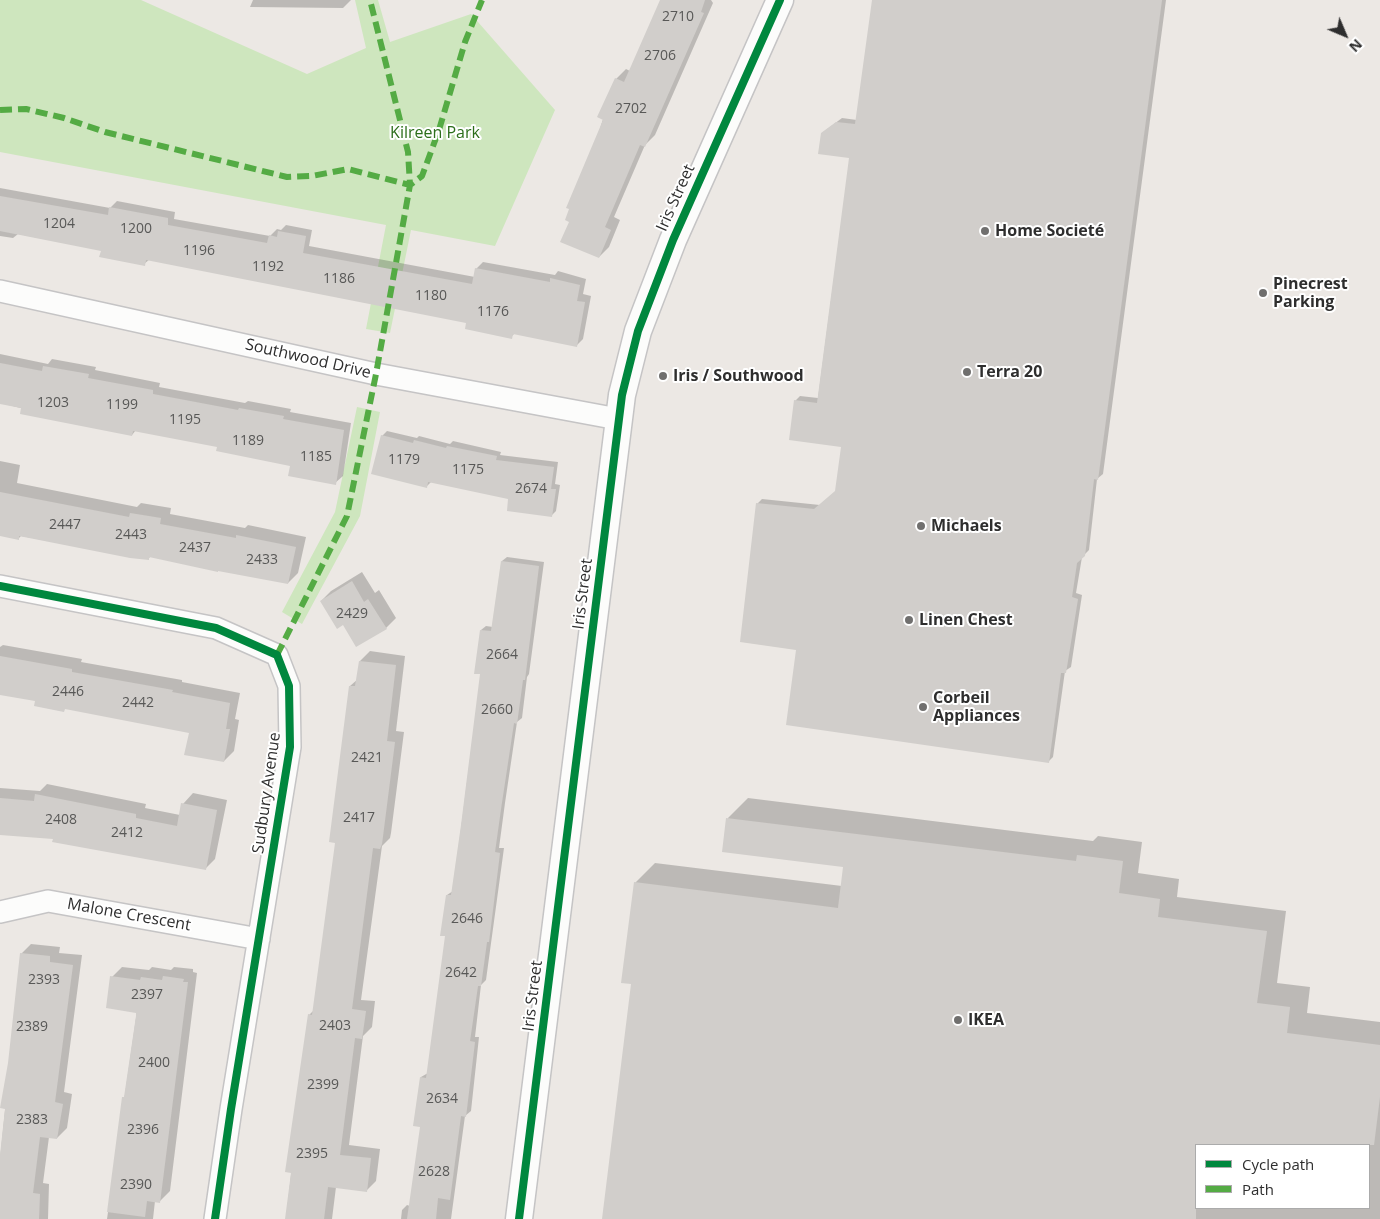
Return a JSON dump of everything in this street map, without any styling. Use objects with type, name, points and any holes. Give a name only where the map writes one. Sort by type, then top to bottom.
[{"type":"street","name":"Iris Street","points":[[519,1219],[618,419],[638,331],[673,240],[780,0]]},
{"type":"street","name":"Southwood Drive","points":[[0,291],[376,374],[618,419]]},
{"type":"street","name":"Sudbury Avenue","points":[[0,586],[216,628],[277,655],[289,686],[290,747],[215,1219]]},
{"type":"street","name":"Malone Crescent","points":[[0,912],[48,901],[259,939]]},
{"type":"green space","name":"Kilreen Park","points":[[0,0],[141,0],[307,74],[366,48],[355,0],[378,0],[390,42],[471,14],[555,110],[495,246],[411,230],[390,333],[366,329],[386,225],[0,152]]},
{"type":"green space","points":[[357,407],[380,412],[360,516],[302,624],[282,612],[335,512]]},
{"type":"building","points":[[660,0],[705,0],[701,12],[704,13],[645,147],[640,145],[605,227],[611,230],[599,258],[560,242],[569,222],[565,220],[569,209],[566,208],[603,120],[597,117],[615,78],[624,82]]},
{"type":"building","points":[[872,0],[1162,0],[1098,480],[1094,479],[1085,556],[1077,563],[1072,597],[1078,599],[1066,673],[1061,673],[1049,763],[786,725],[796,650],[740,642],[756,503],[814,509],[835,491],[841,447],[789,440],[794,400],[817,403],[849,158],[818,154],[821,133],[836,122],[855,124]]},
{"type":"building","points":[[0,196],[108,215],[109,207],[168,218],[168,225],[267,243],[269,235],[277,237],[278,231],[306,236],[303,253],[472,284],[475,268],[550,282],[550,278],[580,285],[577,301],[585,302],[577,347],[513,334],[512,339],[465,329],[466,323],[146,260],[145,266],[99,257],[101,251],[0,231]]},
{"type":"building","points":[[0,363],[42,371],[43,366],[89,374],[88,378],[153,390],[153,394],[238,410],[239,408],[284,416],[283,419],[344,430],[336,485],[288,476],[290,466],[216,451],[217,447],[133,431],[132,436],[20,414],[21,408],[0,404]]},
{"type":"building","points":[[381,435],[413,443],[414,440],[446,448],[447,446],[497,456],[496,460],[554,467],[551,489],[556,489],[552,517],[507,511],[508,499],[428,482],[427,488],[371,474]]},
{"type":"building","points":[[0,492],[129,517],[130,513],[161,518],[160,524],[236,538],[236,535],[296,547],[288,584],[218,572],[149,557],[149,560],[130,558],[19,536],[19,540],[0,536]]},
{"type":"building","points":[[501,561],[539,566],[525,680],[523,680],[517,724],[514,723],[495,852],[500,853],[489,942],[487,942],[481,986],[478,986],[470,1041],[475,1042],[466,1117],[461,1116],[450,1200],[438,1198],[436,1219],[407,1219],[420,1127],[413,1126],[420,1077],[426,1078],[445,936],[440,936],[446,895],[451,895],[461,825],[480,674],[474,674],[480,630],[491,631]]},
{"type":"building","points":[[352,581],[364,602],[368,599],[387,629],[356,647],[343,625],[337,629],[320,601]]},
{"type":"building","points":[[0,656],[72,669],[72,672],[173,690],[172,692],[230,703],[226,729],[230,729],[224,762],[184,755],[189,733],[65,709],[64,712],[34,706],[35,701],[0,695]]},
{"type":"building","points":[[359,661],[396,665],[387,741],[395,742],[382,844],[380,849],[373,848],[352,1009],[366,1011],[362,1039],[355,1038],[340,1155],[371,1158],[367,1192],[328,1187],[324,1219],[285,1219],[291,1173],[285,1172],[308,1014],[312,1015],[335,843],[329,842],[349,686],[355,686]]},
{"type":"building","points":[[35,794],[136,814],[136,818],[177,826],[181,803],[217,810],[206,870],[52,842],[53,839],[0,835],[0,798],[34,801]]},
{"type":"building","name":"IKEA","points":[[726,818],[1076,861],[1077,855],[1123,861],[1119,893],[1160,899],[1158,917],[1267,931],[1257,1003],[1290,1007],[1287,1033],[1380,1045],[1380,1097],[1374,1145],[1195,1144],[1196,1219],[602,1219],[631,984],[621,983],[634,882],[838,908],[843,867],[722,852]]},
{"type":"building","points":[[20,953],[50,956],[50,962],[73,965],[55,1102],[63,1104],[57,1139],[40,1137],[33,1193],[40,1194],[39,1219],[0,1219],[0,1155],[5,1109],[0,1108],[8,1063]]},
{"type":"building","points":[[110,976],[140,980],[141,977],[162,980],[163,976],[184,979],[183,982],[188,982],[160,1203],[147,1201],[145,1217],[107,1212],[122,1097],[124,1097],[136,1016],[136,1013],[106,1008]]},
{"type":"marked path","points":[[277,655],[347,516],[376,374],[410,185],[408,152],[370,0]]},
{"type":"marked path","points":[[0,110],[26,109],[64,118],[105,132],[287,177],[312,176],[348,169],[410,185],[422,176],[439,130],[465,42],[482,0]]},
{"type":"cycle path","points":[[519,1219],[622,395],[638,331],[673,240],[780,0]]},
{"type":"cycle path","points":[[0,586],[216,628],[277,655],[289,686],[290,747],[215,1219]]},
{"type":"place","name":"Home Societé","points":[[985,231]]},
{"type":"place","name":"Pinecrest Parking","points":[[1263,293]]},
{"type":"place","name":"Terra 20","points":[[967,372]]},
{"type":"place","name":"Iris / Southwood","points":[[663,376]]},
{"type":"place","name":"Michaels","points":[[921,526]]},
{"type":"place","name":"Linen Chest","points":[[909,620]]},
{"type":"place","name":"Corbeil Appliances","points":[[923,707]]},
{"type":"place","name":"IKEA","points":[[958,1020]]}]
